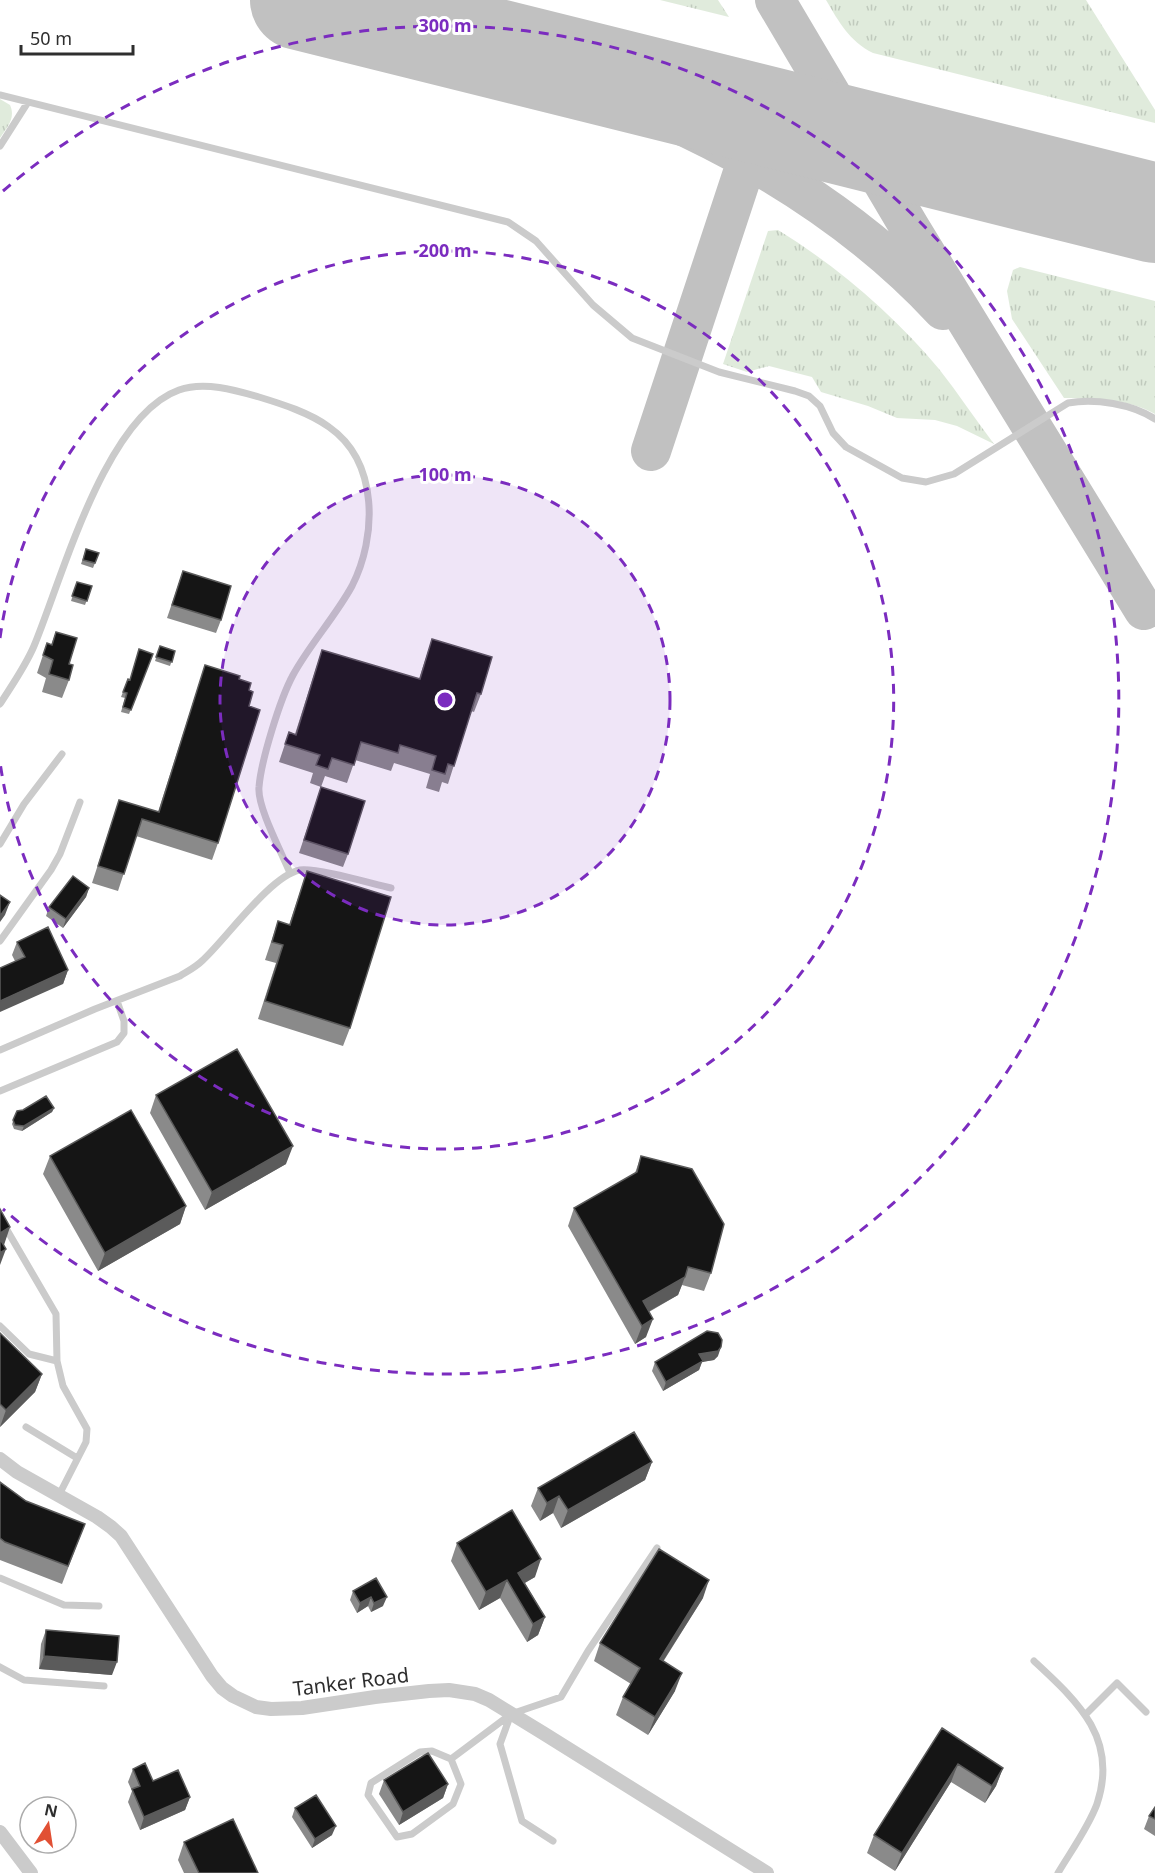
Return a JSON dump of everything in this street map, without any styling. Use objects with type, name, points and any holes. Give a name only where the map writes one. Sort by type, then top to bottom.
[{"type":"street","name":"Tanker Road","points":[[0,1459],[17,1472],[104,1522],[121,1536],[212,1676],[222,1688],[247,1703],[262,1708],[284,1710],[397,1694],[449,1690],[475,1694],[767,1873]]},
{"type":"street","points":[[0,1832],[31,1873]]},
{"type":"lane","points":[[0,95],[508,222],[536,241],[593,305],[632,338],[719,372],[810,396],[820,406],[833,433],[846,447],[880,467],[911,481],[926,482],[954,474],[1068,403],[1082,401],[1128,407],[1155,419]]},
{"type":"lane","points":[[0,146],[28,102]]},
{"type":"lane","points":[[0,704],[33,649],[78,530],[109,464],[130,431],[150,408],[170,394],[182,389],[222,388],[265,399],[308,415],[329,427],[351,450],[362,471],[368,495],[369,524],[362,561],[352,585],[289,684],[261,773],[259,798],[290,873]]},
{"type":"lane","points":[[0,843],[24,804],[62,754]]},
{"type":"lane","points":[[0,941],[51,870],[60,854],[80,802]]},
{"type":"lane","points":[[0,1050],[192,969],[262,896],[290,873],[309,870],[391,888]]},
{"type":"lane","points":[[0,1091],[117,1042],[124,1033],[124,1021],[117,1001]]},
{"type":"lane","points":[[0,1218],[56,1314],[57,1361],[63,1386],[87,1429],[86,1442],[59,1495]]},
{"type":"lane","points":[[0,1326],[29,1354],[57,1361]]},
{"type":"lane","points":[[26,1427],[78,1458]]},
{"type":"lane","points":[[451,1759],[511,1714],[561,1697],[588,1651],[657,1548]]},
{"type":"lane","points":[[0,1578],[64,1605],[99,1606]]},
{"type":"lane","points":[[1034,1661],[1070,1695],[1086,1714],[1101,1748],[1101,1784],[1096,1805],[1058,1873]]},
{"type":"lane","points":[[0,1667],[24,1680],[104,1686]]},
{"type":"lane","points":[[1086,1714],[1117,1683],[1146,1712]]},
{"type":"lane","points":[[511,1714],[500,1744],[522,1821],[553,1840]]},
{"type":"lane","points":[[432,1751],[451,1759],[461,1784],[453,1804],[412,1834],[397,1837],[369,1795],[371,1783],[420,1752],[432,1751]]},
{"type":"green space","points":[[660,0],[718,0],[729,17]]},
{"type":"green space","points":[[826,0],[1086,0],[1155,110],[1155,123],[873,53],[851,37]]},
{"type":"green space","points":[[0,99],[10,105],[12,114],[0,138]]},
{"type":"green space","points":[[778,230],[843,276],[884,311],[939,369],[994,444],[957,426],[935,420],[897,418],[868,406],[821,392],[812,377],[769,366],[747,372],[723,364],[768,231]]},
{"type":"green space","points":[[1020,267],[1155,301],[1155,414],[1122,402],[1064,398],[1012,319],[1007,291],[1013,270]]},
{"type":"building","points":[[86,549],[99,553],[95,563],[83,560]]},
{"type":"building","points":[[183,571],[231,586],[221,620],[172,605]]},
{"type":"building","points":[[77,582],[92,586],[87,601],[72,596]]},
{"type":"building","points":[[56,632],[77,638],[69,664],[73,665],[69,680],[49,674],[53,660],[43,655],[47,643],[52,645]]},
{"type":"building","points":[[432,639],[492,657],[481,694],[477,693],[454,766],[448,764],[445,774],[432,770],[436,756],[400,745],[398,753],[361,742],[354,765],[332,758],[328,769],[316,765],[320,755],[285,744],[289,732],[296,735],[322,650],[420,679]]},
{"type":"building","points":[[160,646],[175,651],[172,662],[156,657]]},
{"type":"building","points":[[139,649],[153,654],[131,710],[123,707],[127,693],[123,692],[128,679],[130,680]]},
{"type":"building","points":[[205,665],[240,676],[239,679],[251,683],[249,690],[253,692],[249,706],[260,710],[218,843],[142,819],[124,874],[98,866],[119,800],[159,812]]},
{"type":"building","points":[[321,787],[365,801],[348,854],[304,840]]},
{"type":"building","points":[[307,871],[391,897],[350,1028],[265,1001],[283,945],[272,942],[278,921],[290,925]]},
{"type":"building","points":[[73,876],[89,888],[66,919],[49,907]]},
{"type":"building","points":[[0,895],[10,902],[0,916]]},
{"type":"building","points":[[48,927],[68,970],[0,1001],[0,968],[25,957],[17,942]]},
{"type":"building","points":[[237,1049],[293,1146],[212,1192],[156,1095]]},
{"type":"building","points":[[46,1096],[54,1108],[24,1126],[15,1125],[13,1120],[17,1111],[23,1110]]},
{"type":"building","points":[[131,1110],[186,1206],[105,1253],[50,1156]]},
{"type":"building","points":[[641,1156],[692,1169],[724,1224],[711,1273],[688,1267],[685,1277],[643,1301],[653,1319],[642,1326],[574,1208],[637,1172]]},
{"type":"building","points":[[0,1209],[10,1227],[0,1233]]},
{"type":"building","points":[[0,1239],[6,1249],[0,1253]]},
{"type":"building","points":[[707,1331],[718,1333],[722,1340],[718,1351],[699,1354],[703,1361],[666,1382],[655,1362]]},
{"type":"building","points":[[0,1333],[42,1374],[6,1410],[0,1404]]},
{"type":"building","points":[[634,1432],[652,1462],[568,1510],[559,1496],[547,1503],[538,1488]]},
{"type":"building","points":[[0,1482],[26,1501],[85,1524],[68,1566],[0,1538]]},
{"type":"building","points":[[512,1510],[541,1559],[518,1573],[545,1617],[533,1624],[507,1580],[486,1592],[457,1543]]},
{"type":"building","points":[[659,1549],[709,1580],[660,1659],[682,1673],[655,1717],[623,1697],[640,1668],[600,1643]]},
{"type":"building","points":[[376,1578],[387,1597],[374,1603],[371,1597],[360,1603],[353,1591]]},
{"type":"building","points":[[46,1630],[119,1636],[117,1662],[44,1656]]},
{"type":"building","points":[[942,1728],[1003,1768],[992,1786],[958,1764],[902,1853],[874,1835]]},
{"type":"building","points":[[428,1753],[448,1784],[403,1812],[384,1780]]},
{"type":"building","points":[[145,1763],[153,1781],[178,1770],[190,1797],[144,1817],[132,1789],[140,1786],[133,1769]]},
{"type":"building","points":[[316,1795],[336,1826],[315,1839],[295,1808]]},
{"type":"building","points":[[1155,1807],[1155,1819],[1149,1816]]},
{"type":"building","points":[[233,1819],[258,1873],[199,1873],[184,1842]]},
{"type":"taxiway","points":[[775,0],[910,228],[1144,610]]},
{"type":"taxiway","points":[[450,37],[560,75],[644,108],[738,154],[783,180],[867,240],[943,310]]},
{"type":"taxiway","points":[[651,451],[762,115]]},
{"type":"runway","points":[[300,0],[1155,213]]}]
